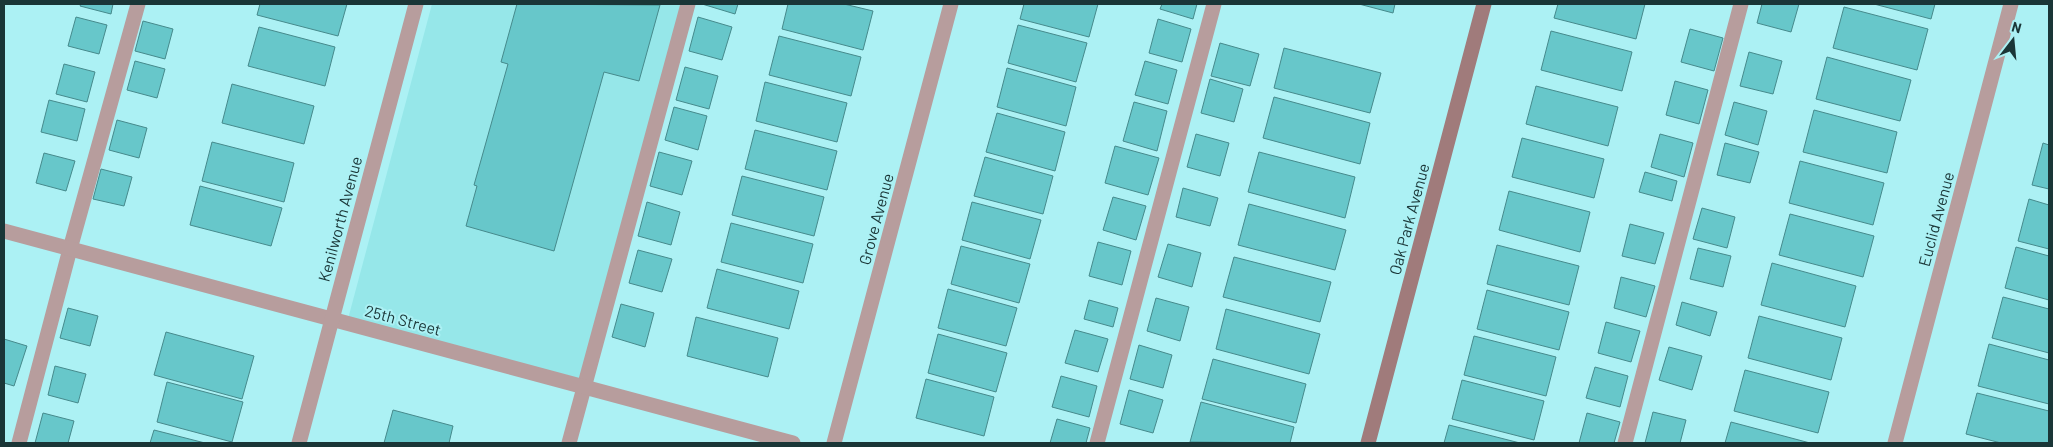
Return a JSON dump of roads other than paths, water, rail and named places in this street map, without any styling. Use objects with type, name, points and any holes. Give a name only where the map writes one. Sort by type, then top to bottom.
[{"type":"street","points":[[19,443],[70,249],[138,4]]},
{"type":"street","name":"Kenilworth Avenue","points":[[299,443],[416,4]]},
{"type":"street","points":[[569,443],[688,4]]},
{"type":"street","name":"Grove Avenue","points":[[834,443],[951,4]]},
{"type":"street","points":[[1097,443],[1214,4]]},
{"type":"street","name":"Oak Park Avenue","points":[[1368,443],[1484,4]]},
{"type":"street","points":[[1625,443],[1741,4]]},
{"type":"street","name":"Euclid Avenue","points":[[1895,443],[2011,4]]},
{"type":"street","name":"25th Street","points":[[4,231],[793,443]]}]
